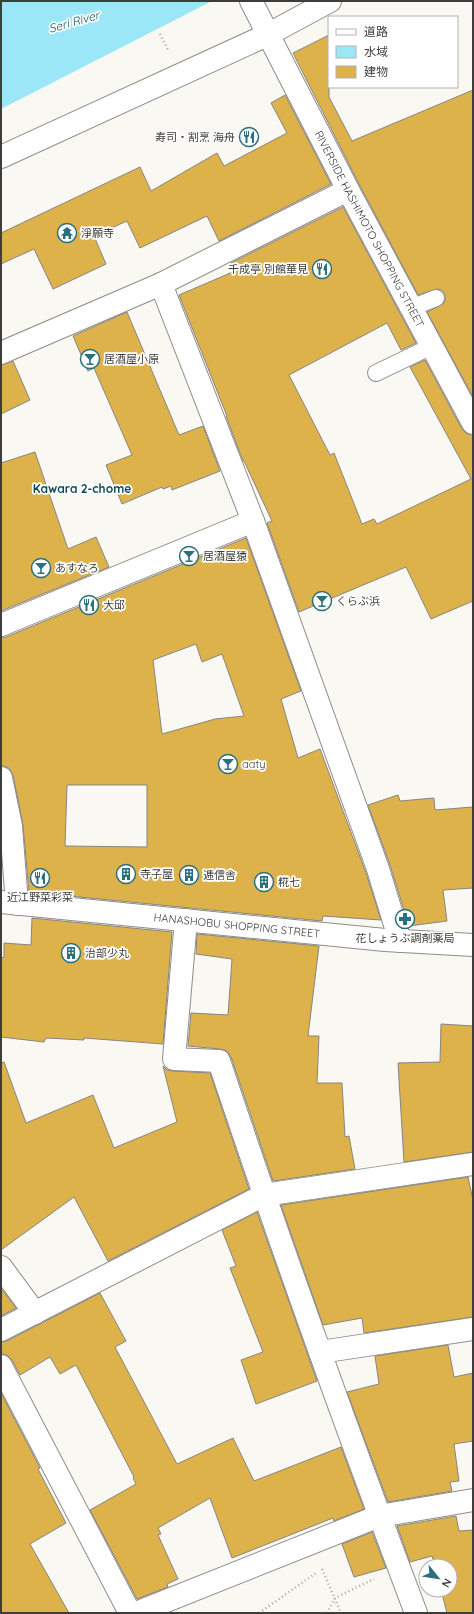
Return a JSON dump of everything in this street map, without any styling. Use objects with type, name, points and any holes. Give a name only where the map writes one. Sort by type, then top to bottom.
[{"type":"street","points":[[1,157],[267,35],[330,1]]},
{"type":"street","name":"RIVERSIDE HASHIMOTO SHOPPING STREET","points":[[253,4],[267,35],[348,190],[473,423]]},
{"type":"street","points":[[1,353],[161,284],[348,190]]},
{"type":"street","points":[[161,284],[198,391],[235,486],[253,521],[378,869],[389,945]]},
{"type":"street","points":[[1,625],[128,571],[253,521]]},
{"type":"street","points":[[1,778],[11,826],[9,903]]},
{"type":"street","name":"HANASHOBU SHOPPING STREET","points":[[9,903],[186,920],[335,942],[389,945],[473,945]]},
{"type":"street","points":[[186,920],[174,1059],[219,1061],[264,1195],[320,1352],[379,1516],[416,1613]]},
{"type":"street","points":[[1,1330],[264,1195],[386,1173],[473,1164]]},
{"type":"street","points":[[1,1267],[34,1313]]},
{"type":"street","points":[[320,1352],[473,1329]]},
{"type":"street","points":[[1,1366],[130,1613]]},
{"type":"street","points":[[136,1613],[379,1516],[473,1500]]},
{"type":"lane","points":[[411,308],[436,298]]},
{"type":"lane","points":[[376,373],[432,346]]},
{"type":"path","points":[[160,34],[171,55]]},
{"type":"path","points":[[310,1544],[341,1613]]},
{"type":"path","points":[[327,1613],[335,1598],[398,1567]]},
{"type":"path","points":[[259,1613],[321,1569]]},
{"type":"water","name":"Seri River","points":[[1,1],[212,1],[1,109]]},
{"type":"building","points":[[328,36],[329,97],[352,141],[473,90],[473,397],[427,312],[443,304],[445,294],[442,290],[437,289],[418,295],[359,184],[293,53]]},
{"type":"building","points":[[285,95],[331,184],[219,241],[207,216],[140,248],[127,221],[94,236],[106,264],[53,289],[34,249],[1,264],[1,233],[140,167],[151,191],[217,153],[224,166],[287,133],[271,103]]},
{"type":"building","points":[[343,207],[416,343],[401,350],[387,323],[289,375],[330,455],[334,453],[362,524],[374,519],[377,524],[471,479],[410,367],[425,360],[462,429],[467,434],[473,435],[473,601],[431,619],[406,567],[299,612],[267,523],[272,521],[243,461],[227,416],[179,295],[235,271],[231,263]]},
{"type":"building","points":[[127,312],[179,435],[203,426],[220,471],[172,490],[171,486],[163,489],[162,487],[122,504],[106,465],[132,455],[94,368],[88,371],[73,336]]},
{"type":"building","points":[[13,361],[30,400],[1,414],[1,365]]},
{"type":"building","points":[[35,452],[68,549],[96,537],[109,567],[1,611],[1,463]]},
{"type":"building","points":[[246,538],[301,691],[281,699],[298,758],[320,749],[366,873],[381,920],[323,916],[322,921],[29,892],[23,825],[13,775],[10,769],[5,766],[1,766],[1,637],[6,637]],"holes":[[[196,644],[202,662],[222,654],[244,716],[215,719],[162,734],[153,660]],[[67,785],[147,785],[147,847],[65,846]]]},
{"type":"building","points":[[398,795],[400,801],[434,798],[435,810],[473,807],[473,888],[443,890],[447,921],[409,926],[390,865],[368,805]]},
{"type":"building","points":[[32,918],[172,932],[163,1044],[84,1038],[84,1040],[46,1038],[44,1042],[1,1037],[1,958],[4,957],[4,943],[31,945]]},
{"type":"building","points":[[197,934],[319,946],[308,1036],[319,1036],[317,1083],[342,1083],[345,1137],[349,1136],[355,1169],[273,1181],[231,1057],[227,1051],[220,1049],[188,1046],[191,1013],[228,1015],[232,959],[196,954]]},
{"type":"building","points":[[441,1024],[473,1026],[473,1152],[404,1162],[398,1063],[440,1062]]},
{"type":"building","points":[[4,1062],[26,1123],[93,1095],[114,1148],[177,1122],[163,1066],[167,1070],[173,1071],[210,1073],[249,1189],[108,1261],[74,1197],[1,1250],[1,1063]]},
{"type":"building","points":[[468,1177],[473,1200],[473,1317],[364,1333],[362,1318],[323,1325],[281,1205]]},
{"type":"building","points":[[257,1212],[317,1381],[256,1404],[241,1360],[263,1352],[230,1268],[236,1266],[222,1230]]},
{"type":"building","points":[[1,1288],[16,1308],[1,1316]]},
{"type":"building","points":[[100,1293],[126,1341],[115,1347],[177,1464],[233,1438],[254,1481],[341,1447],[364,1509],[334,1521],[333,1518],[232,1558],[210,1498],[158,1528],[161,1534],[158,1535],[178,1579],[167,1584],[168,1587],[137,1599],[90,1510],[136,1484],[133,1478],[134,1477],[76,1365],[60,1374],[50,1357],[20,1375],[12,1360],[7,1355],[1,1354],[1,1342],[7,1341]]},
{"type":"building","points":[[448,1345],[454,1377],[473,1373],[473,1441],[454,1444],[459,1481],[450,1482],[452,1491],[388,1502],[347,1392],[379,1384],[375,1356]]},
{"type":"building","points":[[1,1393],[40,1468],[38,1469],[66,1523],[30,1544],[69,1613],[1,1613]]},
{"type":"building","points":[[456,1516],[459,1531],[473,1530],[473,1613],[447,1613],[443,1598],[458,1598],[458,1558],[433,1558],[432,1556],[418,1558],[418,1560],[410,1562],[397,1526]]},
{"type":"building","points":[[372,1532],[386,1568],[354,1577],[342,1544]]},
{"type":"place","name":"寿司・割烹 海舟","points":[[249,137]]},
{"type":"place","name":"淨願寺","points":[[67,233]]},
{"type":"place","name":"千成亭 別館華見","points":[[322,269]]},
{"type":"place","name":"居酒屋小原","points":[[90,359]]},
{"type":"place","name":"居酒屋猿","points":[[189,556]]},
{"type":"place","name":"あすなろ","points":[[41,568]]},
{"type":"place","name":"くらぶ浜","points":[[322,601]]},
{"type":"place","name":"大邱","points":[[89,605]]},
{"type":"place","name":"aaty","points":[[228,764]]},
{"type":"place","name":"寺子屋","points":[[126,874]]},
{"type":"place","name":"逓信舎","points":[[189,875]]},
{"type":"place","name":"近江野菜彩菜","points":[[40,878]]},
{"type":"place","name":"糀七","points":[[264,882]]},
{"type":"place","name":"花しょうぶ調剤薬局","points":[[405,919]]},
{"type":"place","name":"治部少丸","points":[[71,953]]},
{"type":"district","name":"Kawara 2-chome","points":[[82,489]]}]
